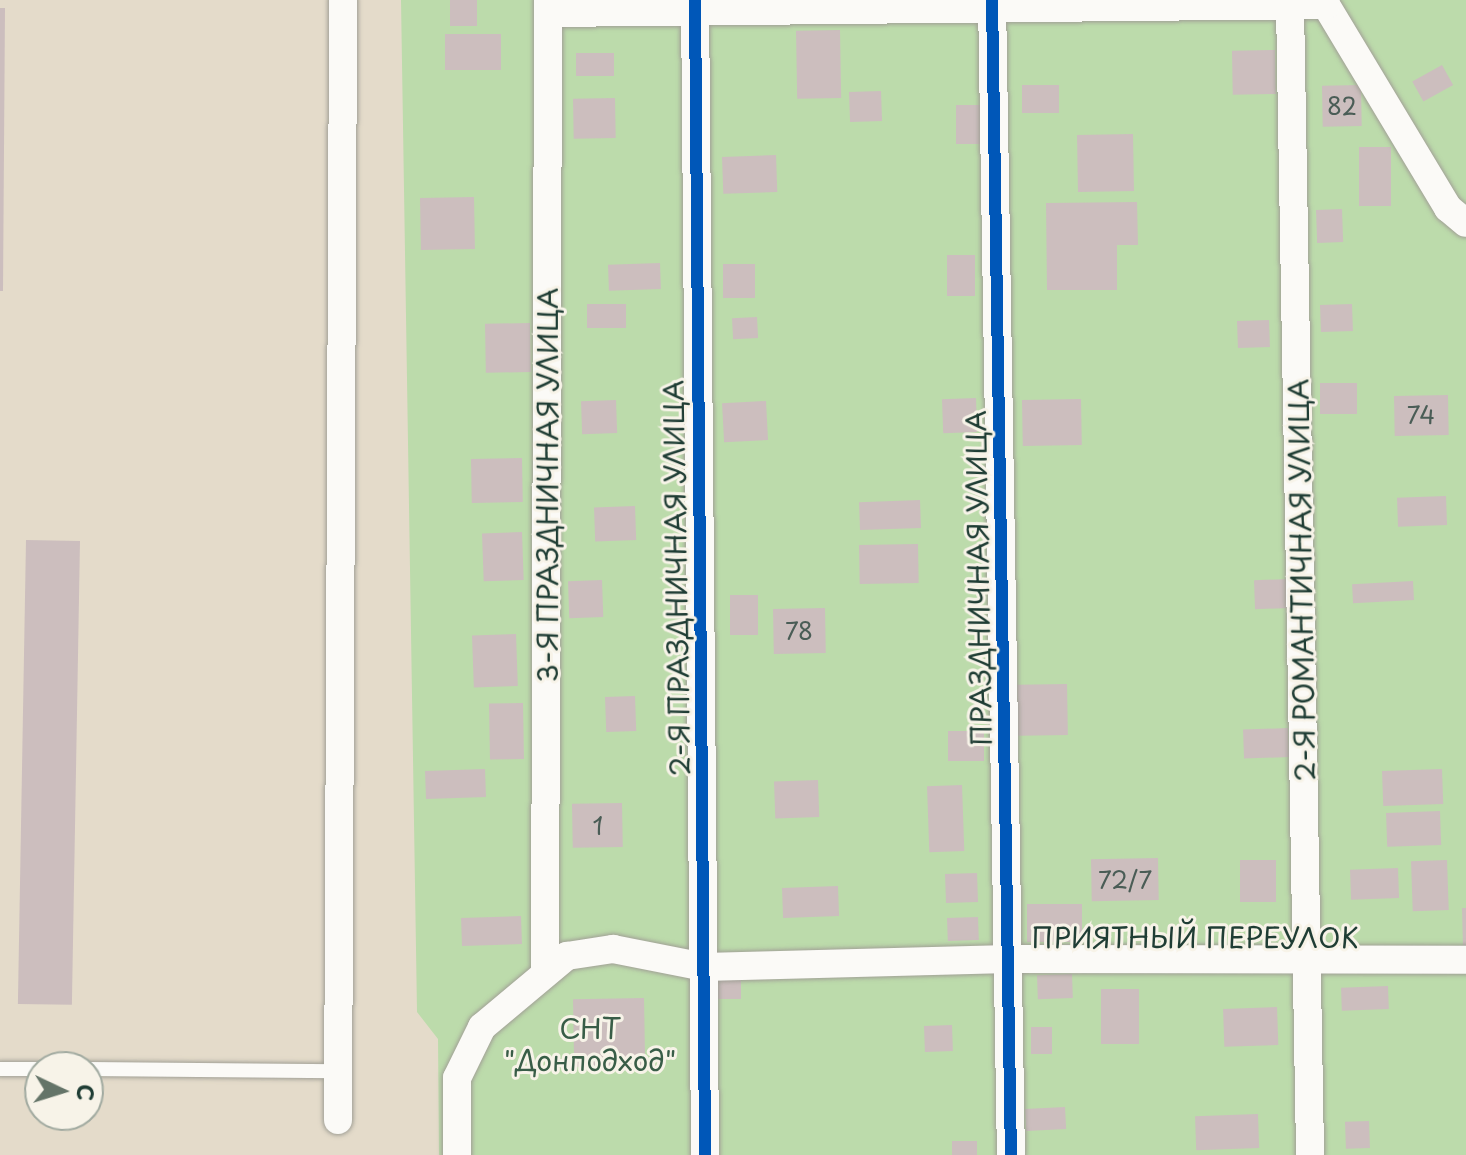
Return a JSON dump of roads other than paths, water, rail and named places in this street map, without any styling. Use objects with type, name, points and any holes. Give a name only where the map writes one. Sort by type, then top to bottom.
[{"type":"street","points":[[338,1120],[343,0]]},
{"type":"street","points":[[548,6],[1290,5],[1325,2],[1460,209]]},
{"type":"street","name":"ПРАЗДНИЧНАЯ УЛИЦА","points":[[992,4],[1011,1155]]},
{"type":"street","name":"2-Я ПРАЗДНИЧНАЯ УЛИЦА","points":[[695,5],[705,1155]]},
{"type":"street","name":"2-Я РОМАНТИЧНАЯ УЛИЦА","points":[[1290,5],[1310,1155]]},
{"type":"street","name":"3-Я ПРАЗДНИЧНАЯ УЛИЦА","points":[[545,969],[548,6]]},
{"type":"street","name":"ПРИЯТНЫЙ ПЕРЕУЛОК","points":[[457,1155],[457,1078],[482,1027],[545,969],[567,956],[613,949],[704,967],[1009,959],[1309,964],[1466,960]]},
{"type":"lane","points":[[0,1069],[24,1069]]},
{"type":"lane","points":[[104,1069],[338,1071]]},
{"type":"park label","name":"СНТ \"Донподход\"","points":[[590,1044]]}]
